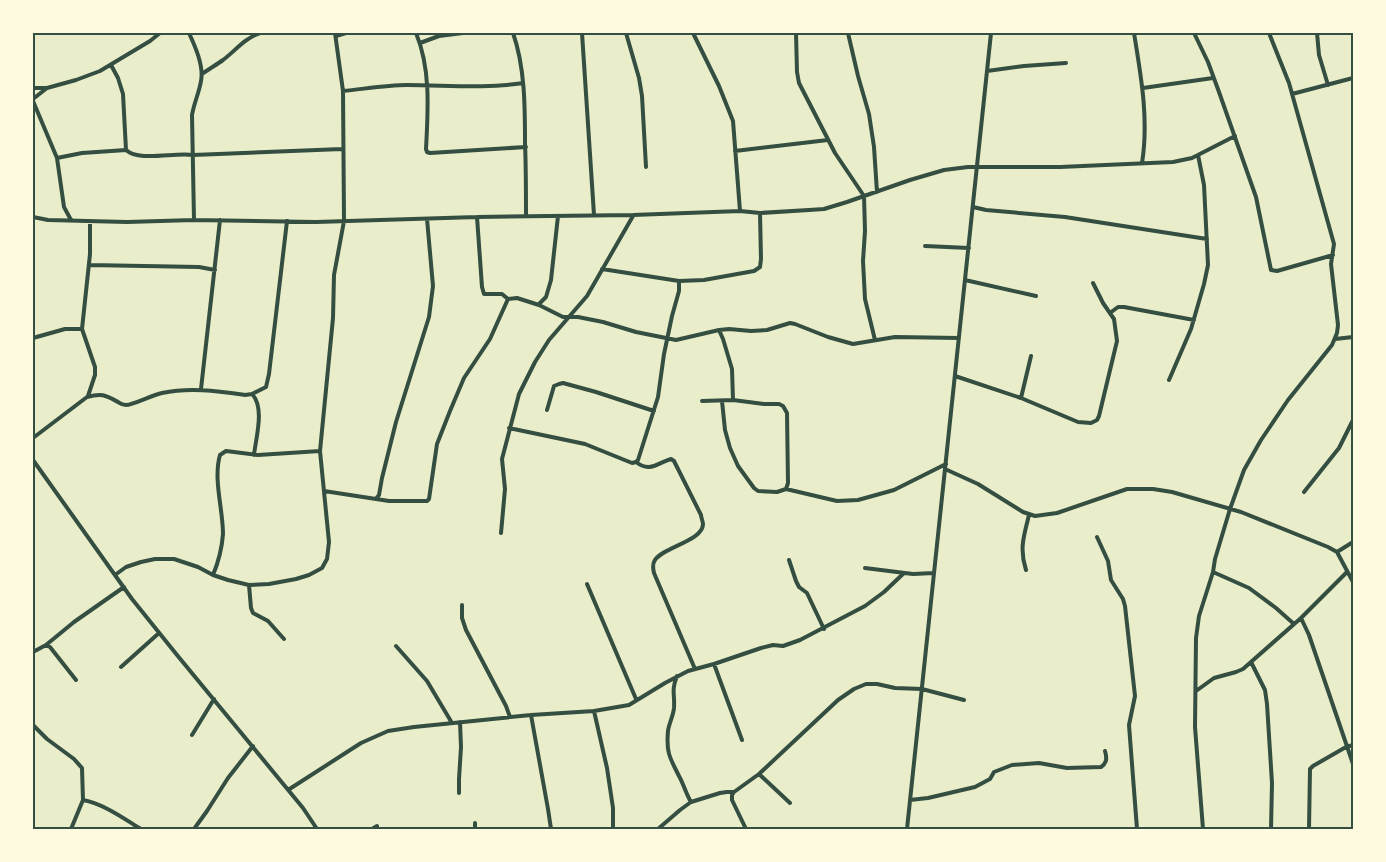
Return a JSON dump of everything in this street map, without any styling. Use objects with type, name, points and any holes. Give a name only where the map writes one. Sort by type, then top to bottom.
[{"type":"street","points":[[33,88],[47,88],[86,77],[111,65],[160,33]]},
{"type":"street","points":[[189,33],[202,74],[193,105],[194,220]]},
{"type":"street","points":[[202,74],[249,38],[260,33]]},
{"type":"street","points":[[115,575],[126,567],[141,562],[155,559],[174,560],[188,563],[228,580],[249,585],[269,584],[309,575],[322,568],[327,559],[329,542],[320,451],[333,318],[334,275],[344,221],[343,91],[336,35],[346,33]]},
{"type":"street","points":[[416,33],[424,62],[427,87],[427,152],[525,147]]},
{"type":"street","points":[[420,43],[439,36],[463,33]]},
{"type":"street","points":[[513,33],[523,83],[526,216]]},
{"type":"street","points":[[582,33],[594,215]]},
{"type":"street","points":[[626,33],[642,96],[646,167]]},
{"type":"street","points":[[693,33],[733,121],[740,212]]},
{"type":"street","points":[[796,33],[799,83],[835,153],[864,196],[865,231],[862,261],[865,298],[875,340]]},
{"type":"street","points":[[848,33],[869,114],[877,192]]},
{"type":"street","points":[[907,829],[991,33]]},
{"type":"street","points":[[1134,33],[1143,88],[1142,164]]},
{"type":"street","points":[[1194,33],[1235,136],[1260,208],[1271,270],[1277,271],[1333,255]]},
{"type":"street","points":[[1203,829],[1195,692],[1199,615],[1230,509],[1244,470],[1288,400],[1335,339],[1338,325],[1331,264],[1334,244],[1292,94],[1269,33]]},
{"type":"street","points":[[1317,33],[1328,85]]},
{"type":"street","points":[[987,71],[1066,63]]},
{"type":"street","points":[[111,65],[123,93],[126,150]]},
{"type":"street","points":[[1143,88],[1213,78]]},
{"type":"street","points":[[1292,94],[1353,78]]},
{"type":"street","points":[[343,91],[407,85],[496,86],[523,83]]},
{"type":"street","points":[[47,88],[33,100],[57,158],[64,207],[72,220]]},
{"type":"street","points":[[33,217],[48,220],[127,222],[220,220],[316,222],[760,213],[824,209],[944,170],[977,166],[1051,167],[1183,161],[1235,136]]},
{"type":"street","points":[[735,151],[828,140]]},
{"type":"street","points":[[57,158],[82,153],[126,150],[141,156],[342,149]]},
{"type":"street","points":[[1169,380],[1194,320],[1207,271],[1204,185],[1198,155]]},
{"type":"street","points":[[59,220],[64,207]]},
{"type":"street","points":[[973,207],[1065,217],[1207,239]]},
{"type":"street","points":[[602,270],[680,281],[704,280],[754,271],[760,267],[761,260],[760,213]]},
{"type":"street","points":[[501,533],[505,489],[502,459],[519,394],[549,340],[587,296],[633,215]]},
{"type":"street","points":[[539,305],[546,297],[551,280],[558,216]]},
{"type":"street","points":[[477,217],[483,293],[485,295],[502,294],[508,299],[518,298],[563,317],[578,317],[603,322],[667,339],[684,339],[719,330],[759,331],[789,323],[847,342],[860,343],[895,337],[959,338]]},
{"type":"street","points":[[376,499],[379,495],[396,422],[429,317],[433,286],[427,219]]},
{"type":"street","points":[[201,389],[220,220]]},
{"type":"street","points":[[87,397],[95,375],[95,367],[82,328],[90,221]]},
{"type":"street","points":[[33,438],[87,397],[98,394],[127,405],[150,396],[181,390],[201,389],[245,395],[266,387],[287,221]]},
{"type":"street","points":[[925,246],[969,248]]},
{"type":"street","points":[[88,265],[199,267],[215,270]]},
{"type":"street","points":[[965,280],[1036,296]]},
{"type":"street","points":[[636,462],[658,397],[667,339],[680,281]]},
{"type":"street","points":[[955,376],[1021,398],[1078,422],[1091,423],[1097,420],[1117,341],[1114,319],[1092,283]]},
{"type":"street","points":[[324,491],[389,501],[427,501],[429,499],[437,444],[450,411],[465,378],[490,339],[508,299]]},
{"type":"street","points":[[1110,314],[1118,307],[1124,307],[1194,320]]},
{"type":"street","points":[[33,338],[65,329],[82,328]]},
{"type":"street","points":[[719,330],[732,369],[733,400]]},
{"type":"street","points":[[1335,339],[1353,338]]},
{"type":"street","points":[[1021,398],[1031,356]]},
{"type":"street","points":[[93,384],[98,394]]},
{"type":"street","points":[[547,410],[554,386],[563,384],[654,411]]},
{"type":"street","points":[[252,394],[259,412],[254,454]]},
{"type":"street","points":[[702,401],[733,400],[783,406],[787,413],[788,483],[786,489]]},
{"type":"street","points":[[722,401],[730,448],[738,466],[758,491],[777,492],[786,489],[837,501],[858,500],[894,490],[946,466]]},
{"type":"street","points":[[1304,492],[1343,443],[1353,420]]},
{"type":"street","points":[[509,428],[585,444],[632,463],[636,462],[646,468],[666,460],[674,461],[701,515],[702,528],[697,535],[661,554],[653,564],[654,573],[666,604],[695,669]]},
{"type":"street","points":[[213,575],[223,536],[218,487],[221,453],[226,451],[254,454],[320,451]]},
{"type":"street","points":[[33,460],[159,633],[303,808],[317,829]]},
{"type":"street","points":[[946,466],[1029,514],[1040,516],[1057,513],[1136,488],[1172,492],[1230,509],[1337,552],[1353,582]]},
{"type":"street","points":[[1026,570],[1022,544],[1029,514]]},
{"type":"street","points":[[1097,537],[1108,561],[1112,580],[1125,606],[1135,696],[1129,725],[1137,829]]},
{"type":"street","points":[[1337,552],[1353,543]]},
{"type":"street","points":[[789,560],[799,587],[807,593],[824,629]]},
{"type":"street","points":[[865,568],[904,573],[934,573]]},
{"type":"street","points":[[1213,572],[1249,588],[1293,624]]},
{"type":"street","points":[[1195,692],[1214,678],[1236,672],[1251,662],[1301,618],[1347,572]]},
{"type":"street","points":[[288,790],[361,743],[398,729],[594,711],[629,705],[677,676],[761,648],[773,645],[783,646],[824,629],[865,606],[904,573]]},
{"type":"street","points":[[249,585],[253,613],[268,621],[284,639]]},
{"type":"street","points":[[587,585],[636,699]]},
{"type":"street","points":[[33,652],[46,645],[124,587]]},
{"type":"street","points":[[462,605],[465,630],[510,717]]},
{"type":"street","points":[[1301,618],[1309,635],[1353,764]]},
{"type":"street","points":[[121,667],[159,633]]},
{"type":"street","points":[[46,645],[50,646],[76,680]]},
{"type":"street","points":[[396,646],[428,681],[452,723]]},
{"type":"street","points":[[1251,662],[1265,690],[1267,704],[1272,783],[1271,829]]},
{"type":"street","points":[[714,664],[741,740]]},
{"type":"street","points":[[677,676],[673,685],[674,704],[669,728],[669,755],[691,802]]},
{"type":"street","points":[[658,829],[691,802],[720,793],[734,792],[759,774],[838,700],[854,689],[866,684],[877,684],[895,688],[922,689],[964,700]]},
{"type":"street","points":[[192,735],[214,699]]},
{"type":"street","points":[[594,711],[611,790],[613,829]]},
{"type":"street","points":[[531,715],[549,809],[550,829]]},
{"type":"street","points":[[459,793],[460,722]]},
{"type":"street","points":[[33,725],[81,765],[83,800],[71,829]]},
{"type":"street","points":[[1309,829],[1310,769],[1353,745]]},
{"type":"street","points":[[194,829],[228,778],[253,746]]},
{"type":"street","points":[[910,800],[975,787],[990,779],[994,772],[1011,765],[1039,763],[1067,768],[1101,767],[1107,759],[1105,752]]},
{"type":"street","points":[[759,774],[790,803]]},
{"type":"street","points":[[734,792],[732,800],[746,829]]},
{"type":"street","points":[[83,800],[113,812],[141,829]]},
{"type":"street","points":[[475,823],[475,829]]}]
